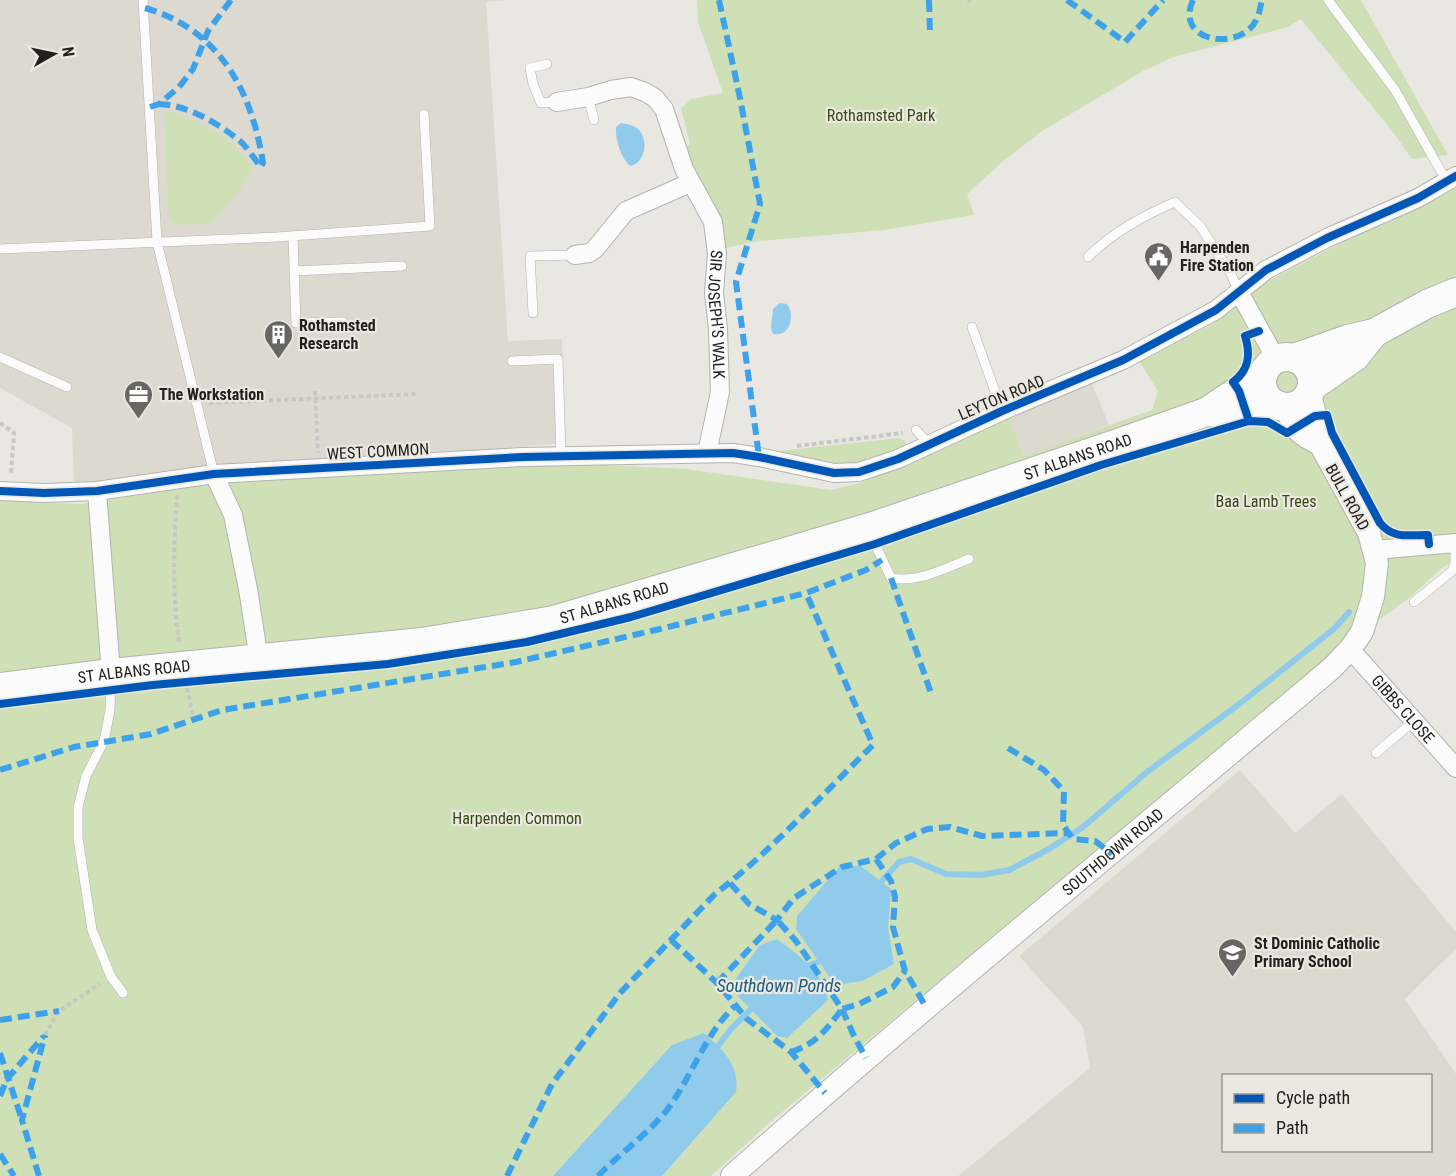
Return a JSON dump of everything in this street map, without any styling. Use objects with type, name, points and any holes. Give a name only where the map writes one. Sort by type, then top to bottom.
[{"type":"main road","name":"ST ALBANS ROAD","points":[[0,687],[111,673],[422,642],[554,620],[870,527],[1206,412],[1278,363],[1347,339],[1374,333],[1427,304],[1456,292]]},
{"type":"main road","name":"ST ALBANS ROAD","points":[[1206,412],[1237,414],[1297,399],[1355,357],[1374,333]]},
{"type":"main road","points":[[1302,362],[1309,370],[1297,399],[1269,400],[1263,393],[1261,382],[1278,363],[1302,362]]},
{"type":"street","name":"SIR JOSEPH'S WALK","points":[[557,102],[631,87],[655,98],[664,109],[690,183],[703,201],[713,222],[717,254],[714,293],[718,329],[720,392],[707,453]]},
{"type":"street","name":"LEYTON ROAD","points":[[759,457],[834,474],[859,472],[898,459],[1002,411],[1123,360],[1216,310],[1266,270],[1327,238],[1418,198],[1452,179]]},
{"type":"street","points":[[575,255],[589,253],[595,249],[627,211],[690,183]]},
{"type":"street","points":[[1239,292],[1278,363]]},
{"type":"street","name":"BULL ROAD","points":[[1297,399],[1318,426],[1320,444],[1369,533],[1375,550]]},
{"type":"street","name":"WEST COMMON","points":[[5,492],[97,491],[214,474],[561,455],[707,453],[759,457]]},
{"type":"street","points":[[214,474],[233,514],[259,660]]},
{"type":"street","points":[[97,491],[111,673]]},
{"type":"street","points":[[1375,550],[1456,543]]},
{"type":"street","name":"SOUTHDOWN ROAD","points":[[732,1176],[926,1006],[1112,854],[1332,668],[1362,632],[1373,597],[1377,563],[1375,550]]},
{"type":"street","name":"GIBBS CLOSE","points":[[1350,649],[1456,768]]},
{"type":"lane","points":[[143,0],[157,243],[214,474]]},
{"type":"lane","points":[[1328,0],[1395,90],[1452,179]]},
{"type":"lane","points":[[547,64],[530,68],[533,84],[541,103],[557,102]]},
{"type":"lane","points":[[588,97],[594,120]]},
{"type":"lane","points":[[0,249],[293,236],[430,226],[424,114]]},
{"type":"lane","points":[[1088,257],[1106,238],[1142,217],[1175,202],[1200,226],[1230,272],[1239,292]]},
{"type":"lane","points":[[293,236],[296,323],[343,322]]},
{"type":"lane","points":[[533,312],[530,256],[575,255]]},
{"type":"lane","points":[[294,271],[402,266]]},
{"type":"lane","points":[[972,327],[1002,411]]},
{"type":"lane","points":[[0,357],[68,387]]},
{"type":"lane","points":[[512,360],[558,358],[561,455]]},
{"type":"lane","points":[[915,430],[929,444]]},
{"type":"lane","points":[[870,527],[875,544],[891,578],[918,579],[969,559]]},
{"type":"lane","points":[[1414,602],[1452,571],[1455,563],[1456,543]]},
{"type":"lane","points":[[111,673],[110,710],[104,741],[86,776],[78,807],[78,838],[92,930],[111,977],[123,993]]},
{"type":"lane","points":[[1376,753],[1414,721]]},
{"type":"path","points":[[315,390],[319,468]]},
{"type":"path","points":[[197,403],[418,394]]},
{"type":"path","points":[[0,423],[14,433],[5,492]]},
{"type":"path","points":[[759,457],[776,448],[898,435],[915,430]]},
{"type":"path","points":[[178,479],[173,562],[174,610],[181,654]]},
{"type":"path","points":[[175,683],[196,681]]},
{"type":"path","points":[[186,682],[194,719]]},
{"type":"path","points":[[45,1035],[59,1011],[111,977]]},
{"type":"shaded area","name":"Rothamsted Research","points":[[0,0],[506,0],[486,2],[508,341],[562,339],[566,443],[74,484],[72,428],[0,388]]},
{"type":"shaded area","points":[[1091,381],[1109,425],[1024,456],[1009,417]]},
{"type":"shaded area","name":"St Dominic Catholic Primary School","points":[[1240,770],[1295,833],[1342,794],[1456,932],[1456,949],[1405,999],[1456,1074],[1456,1171],[1448,1176],[958,1176],[1090,1068],[1083,1027],[1019,956]]},
{"type":"green space","name":"Rothamsted Park","points":[[697,0],[1361,0],[1448,155],[1412,159],[1301,19],[1288,27],[1173,57],[1143,71],[1042,131],[1002,162],[967,194],[974,215],[884,230],[759,241],[725,248],[724,234],[716,208],[685,147],[690,144],[681,108],[692,99],[723,93],[698,22]]},
{"type":"green space","points":[[164,111],[190,118],[214,130],[235,147],[253,168],[234,198],[210,224],[175,225],[169,219]]},
{"type":"green space","name":"Harpenden Common","points":[[1456,186],[1456,559],[1442,568],[1409,598],[1339,650],[1119,831],[769,1123],[711,1176],[0,1176],[0,501],[81,504],[198,486],[511,461],[686,469],[831,490],[861,483],[1009,417],[1024,456],[1152,410],[1158,391],[1139,361],[1211,325],[1266,282],[1366,230],[1437,198]]},
{"type":"green space","points":[[899,438],[906,441],[905,449],[860,464],[839,466],[784,455],[779,451]]},
{"type":"water","points":[[621,123],[637,128],[644,140],[644,151],[640,160],[631,166],[624,159],[618,143],[616,127]]},
{"type":"water","points":[[780,303],[787,304],[791,320],[787,329],[779,334],[773,334],[771,325],[773,309]]},
{"type":"water","points":[[840,866],[861,866],[891,889],[888,928],[894,964],[862,981],[835,985],[796,929],[797,916]]},
{"type":"water","name":"Southdown Ponds","points":[[777,939],[816,973],[826,990],[828,1000],[787,1038],[777,1036],[739,997],[732,984],[760,945]]},
{"type":"water","points":[[704,1033],[724,1052],[733,1066],[737,1082],[736,1092],[662,1176],[553,1176],[672,1045]]},
{"type":"waterway","points":[[881,882],[899,862],[911,859],[946,874],[981,875],[1009,870],[1049,849],[1083,827],[1147,772],[1238,705],[1335,628],[1349,612]]},
{"type":"waterway","points":[[809,965],[818,962]]},
{"type":"waterway","points":[[718,1046],[751,1009]]},
{"type":"marked path","points":[[150,107],[159,104],[179,87],[193,69],[208,31],[231,0]]},
{"type":"marked path","points":[[719,0],[760,204],[736,282],[759,457]]},
{"type":"marked path","points":[[929,0],[930,34]]},
{"type":"marked path","points":[[1067,0],[1125,42],[1163,0]]},
{"type":"marked path","points":[[1193,0],[1189,15],[1193,26],[1201,34],[1226,39],[1239,36],[1250,29],[1258,16],[1262,0]]},
{"type":"marked path","points":[[145,8],[171,18],[193,31],[212,47],[228,66],[250,111],[258,137],[263,163],[261,167],[243,144],[222,128],[191,111],[159,104]]},
{"type":"marked path","points":[[0,770],[74,747],[151,734],[222,710],[516,662],[660,629],[806,593],[866,570],[882,560]]},
{"type":"marked path","points":[[891,578],[932,696]]},
{"type":"marked path","points":[[507,1176],[552,1084],[620,993],[715,894],[776,842],[873,745],[806,593]]},
{"type":"marked path","points":[[1008,748],[1044,770],[1064,791],[1063,825],[1073,839],[1095,841],[1112,854]]},
{"type":"marked path","points":[[730,883],[749,904],[777,920],[794,898],[842,867],[876,859],[896,843],[927,829],[950,827],[982,836],[1068,833]]},
{"type":"marked path","points":[[876,859],[891,881],[895,897],[893,927],[905,971],[926,1007]]},
{"type":"marked path","points":[[717,983],[777,920],[796,941],[842,1009],[859,1004],[893,987],[905,971]]},
{"type":"marked path","points":[[671,940],[717,983],[747,1019],[791,1052],[825,1093]]},
{"type":"marked path","points":[[598,1176],[654,1125],[670,1106],[716,1028],[735,1006]]},
{"type":"marked path","points":[[842,1009],[866,1058]]},
{"type":"marked path","points":[[791,1052],[814,1040],[842,1009]]},
{"type":"marked path","points":[[0,1020],[59,1011]]},
{"type":"marked path","points":[[39,1176],[22,1120],[45,1035]]},
{"type":"marked path","points":[[0,1096],[7,1079],[43,1037]]},
{"type":"marked path","points":[[0,1053],[22,1120]]},
{"type":"marked path","points":[[0,1154],[14,1176]]},
{"type":"cycle path","points":[[0,491],[44,493],[97,491],[214,474],[523,457],[733,453],[834,473],[859,472],[898,459],[1002,411],[1123,360],[1216,310],[1266,270],[1327,238],[1418,198],[1456,176]]},
{"type":"cycle path","points":[[1249,421],[1239,391],[1233,382],[1247,362],[1248,350],[1245,336],[1259,331]]},
{"type":"cycle path","points":[[0,704],[153,685],[388,664],[527,642],[631,617],[875,544],[1101,465],[1249,421],[1268,422],[1287,433],[1315,416],[1327,415],[1332,433],[1380,523],[1396,534],[1428,535],[1429,544]]},
{"type":"place","name":"Harpenden Fire Station","points":[[1159,282]]},
{"type":"place","name":"Rothamsted Research","points":[[278,360]]},
{"type":"place","name":"The Workstation","points":[[138,420]]},
{"type":"place","name":"St Dominic Catholic Primary School","points":[[1233,978]]},
{"type":"park label","name":"Baa Lamb Trees","points":[[1266,501]]}]
